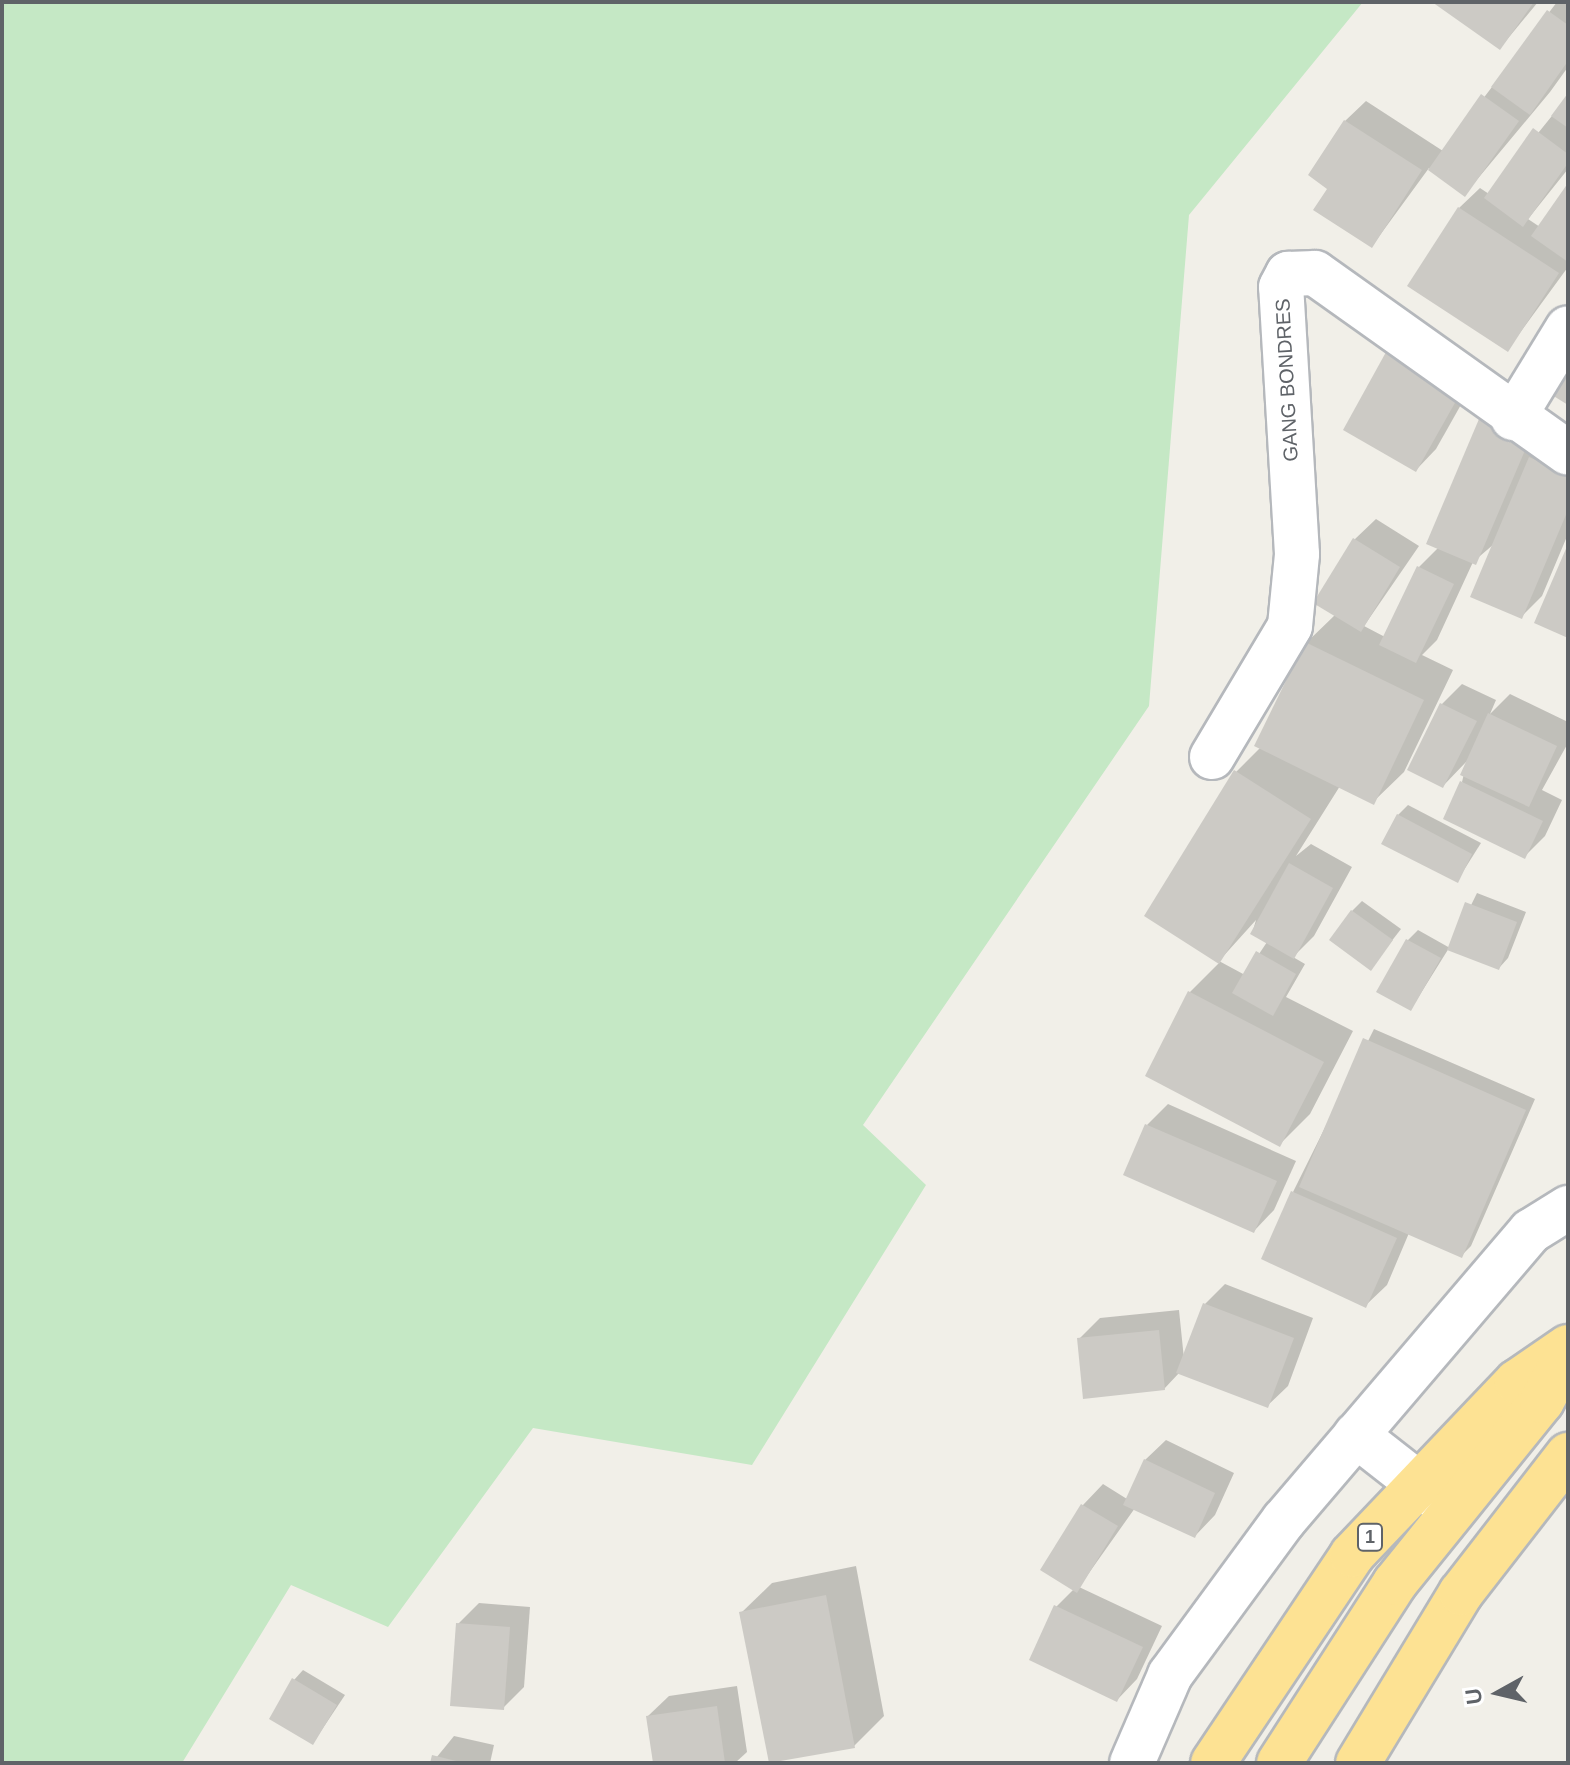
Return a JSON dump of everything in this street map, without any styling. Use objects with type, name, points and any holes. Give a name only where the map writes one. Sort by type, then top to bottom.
[{"type":"highway","name":"1","points":[[1213,1763],[1352,1555],[1517,1382],[1568,1350]]},
{"type":"highway","name":"1","points":[[1279,1763],[1395,1583],[1542,1401],[1568,1350]]},
{"type":"highway","points":[[1358,1763],[1461,1593],[1568,1455]]},
{"type":"street","name":"GANG BONDRES","points":[[1212,757],[1290,626],[1297,554],[1281,287],[1288,274],[1315,273],[1513,418],[1568,453]]},
{"type":"street","points":[[1513,418],[1568,328]]},
{"type":"street","points":[[1132,1763],[1170,1675],[1356,1435],[1531,1231],[1568,1208]]},
{"type":"street","points":[[1356,1435],[1417,1488],[1454,1511]]},
{"type":"green space","points":[[2,2],[1363,2],[1189,215],[1149,706],[863,1125],[926,1185],[752,1465],[533,1428],[388,1627],[291,1585],[182,1763],[2,1763]]},
{"type":"building","points":[[1432,2],[1534,2],[1500,50]]},
{"type":"building","points":[[1547,10],[1568,25],[1568,61],[1530,115],[1491,87]]},
{"type":"building","points":[[1568,93],[1568,128],[1551,116]]},
{"type":"building","points":[[1481,94],[1519,121],[1465,197],[1428,170]]},
{"type":"building","points":[[1344,120],[1422,170],[1372,248],[1313,210],[1327,189],[1308,175]]},
{"type":"building","points":[[1533,128],[1568,154],[1568,163],[1523,227],[1484,198]]},
{"type":"building","points":[[1568,183],[1568,262],[1531,236]]},
{"type":"building","points":[[1458,207],[1559,273],[1508,352],[1407,286]]},
{"type":"building","points":[[1391,343],[1465,385],[1416,472],[1343,430]]},
{"type":"building","points":[[1568,369],[1568,405],[1552,395]]},
{"type":"building","points":[[1479,419],[1529,441],[1476,565],[1426,544]]},
{"type":"building","points":[[1529,457],[1568,474],[1568,510],[1522,619],[1470,597]]},
{"type":"building","points":[[1353,538],[1400,567],[1361,632],[1313,603]]},
{"type":"building","points":[[1568,544],[1568,638],[1534,623]]},
{"type":"building","points":[[1417,566],[1454,584],[1416,663],[1379,645]]},
{"type":"building","points":[[1305,642],[1424,700],[1374,805],[1254,746]]},
{"type":"building","points":[[1440,703],[1477,721],[1443,788],[1407,770]]},
{"type":"building","points":[[1488,713],[1557,746],[1529,807],[1460,775]]},
{"type":"building","points":[[1234,770],[1311,819],[1219,964],[1144,916]]},
{"type":"building","points":[[1460,781],[1543,821],[1525,859],[1443,819]]},
{"type":"building","points":[[1397,814],[1472,854],[1458,883],[1381,844]]},
{"type":"building","points":[[1289,863],[1333,888],[1294,959],[1250,934]]},
{"type":"building","points":[[1465,902],[1517,922],[1499,970],[1447,950]]},
{"type":"building","points":[[1351,910],[1393,940],[1371,971],[1329,940]]},
{"type":"building","points":[[1406,939],[1441,958],[1411,1011],[1376,992]]},
{"type":"building","points":[[1256,951],[1296,974],[1273,1016],[1232,993]]},
{"type":"building","points":[[1188,991],[1324,1062],[1280,1147],[1145,1076]]},
{"type":"building","points":[[1363,1038],[1526,1110],[1462,1258],[1299,1187]]},
{"type":"building","points":[[1145,1124],[1277,1181],[1254,1233],[1123,1175]]},
{"type":"building","points":[[1291,1191],[1397,1238],[1366,1308],[1261,1259]]},
{"type":"building","points":[[1203,1303],[1294,1338],[1268,1408],[1176,1373]]},
{"type":"building","points":[[1159,1330],[1165,1390],[1083,1399],[1077,1338]]},
{"type":"building","points":[[1144,1459],[1215,1493],[1195,1538],[1123,1505]]},
{"type":"building","points":[[1081,1504],[1118,1526],[1077,1593],[1040,1570]]},
{"type":"building","points":[[826,1595],[855,1748],[769,1763],[739,1612]]},
{"type":"building","points":[[1054,1605],[1143,1647],[1117,1702],[1029,1660]]},
{"type":"building","points":[[456,1623],[510,1627],[504,1710],[450,1706]]},
{"type":"building","points":[[292,1678],[337,1705],[313,1745],[269,1719]]},
{"type":"building","points":[[717,1706],[725,1763],[653,1763],[646,1716]]},
{"type":"building","points":[[432,1755],[460,1762],[460,1763],[430,1763]]}]
